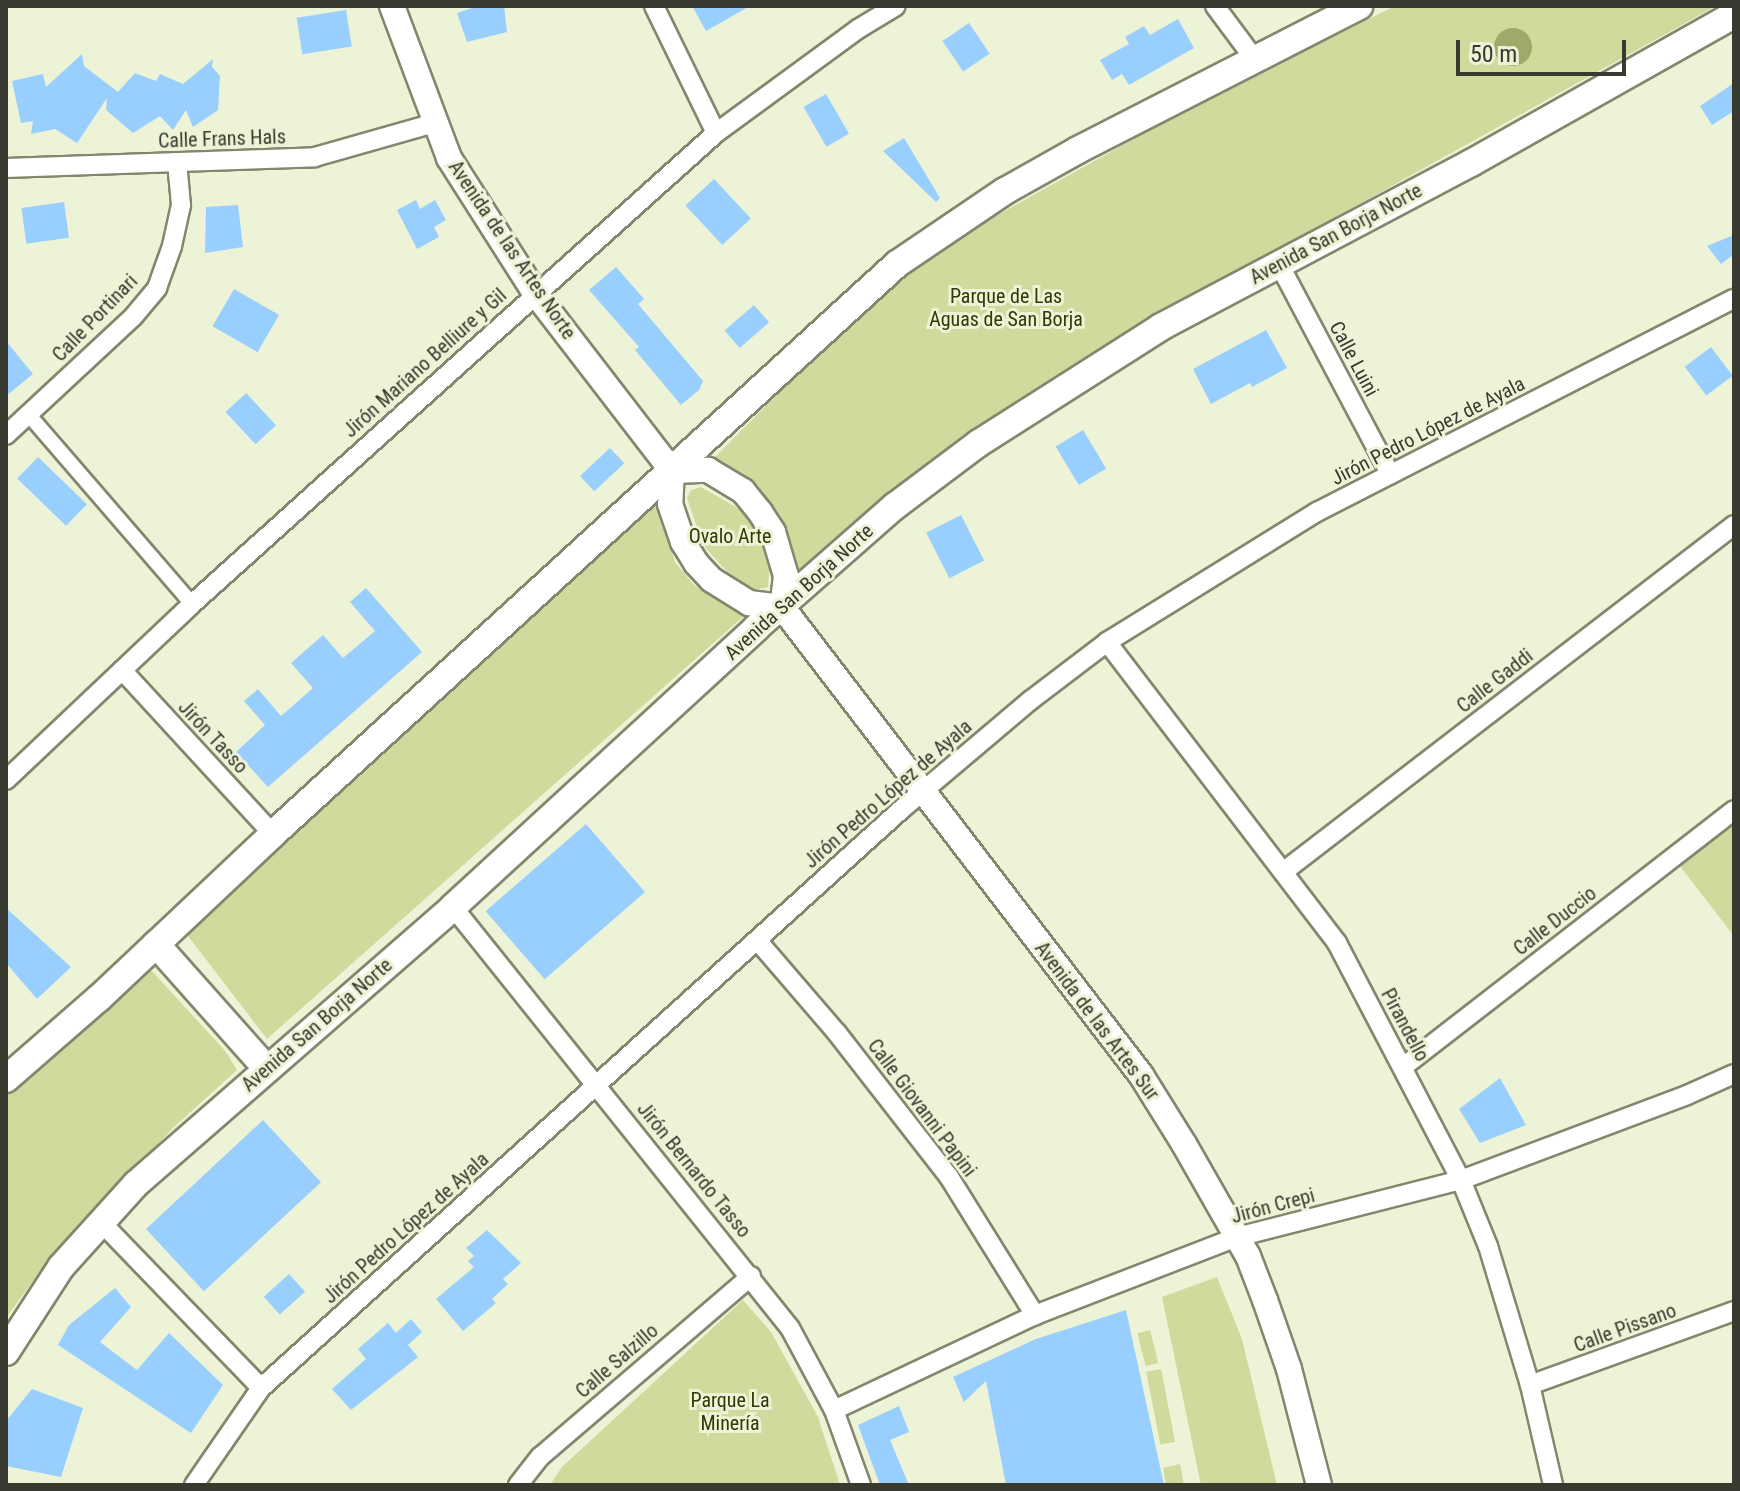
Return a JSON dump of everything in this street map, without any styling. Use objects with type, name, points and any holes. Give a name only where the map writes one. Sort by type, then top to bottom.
[{"type":"main road","points":[[6,1079],[907,256],[1005,191],[1253,57],[1359,6]]},
{"type":"main road","name":"Avenida San Borja Norte","points":[[6,1352],[61,1267],[136,1184],[453,907],[895,506],[979,443],[1161,327],[1471,163],[1734,15]]},
{"type":"main road","points":[[156,944],[266,1068]]},
{"type":"street","name":"Avenida de las Artes Norte","points":[[392,6],[449,158],[535,293],[672,471]]},
{"type":"street","points":[[654,6],[716,133]]},
{"type":"street","name":"Jirón Mariano Belliure y Gil","points":[[6,780],[192,604],[716,133],[858,29],[896,6]]},
{"type":"street","points":[[1215,6],[1253,57]]},
{"type":"street","name":"Calle Frans Hals","points":[[6,168],[315,157],[434,123]]},
{"type":"street","name":"Calle Portinari","points":[[6,435],[133,317],[157,288],[172,246],[181,205],[177,162]]},
{"type":"street","name":"Calle Luini","points":[[1279,264],[1390,474]]},
{"type":"street","name":"Jirón Pedro López de Ayala","points":[[194,1485],[261,1388],[921,792],[1107,642],[1305,519],[1733,301]]},
{"type":"street","points":[[29,415],[192,604]]},
{"type":"street","points":[[708,470],[743,491],[760,512],[773,532],[786,576],[782,607],[749,603],[712,580],[696,563],[683,542],[670,504],[672,471],[708,470]]},
{"type":"street","name":"Calle Gaddi","points":[[1283,872],[1734,525]]},
{"type":"street","name":"Avenida de las Artes Sur","points":[[782,607],[1141,1075],[1237,1237],[1265,1300],[1289,1369],[1319,1485]]},
{"type":"street","name":"Pirandello","points":[[1107,642],[1337,943],[1403,1067],[1461,1180],[1488,1246],[1530,1385],[1553,1485]]},
{"type":"street","name":"Jirón Tasso","points":[[122,670],[273,834]]},
{"type":"street","name":"Calle Duccio","points":[[1403,1067],[1734,810]]},
{"type":"street","name":"Jirón Bernardo Tasso","points":[[453,907],[598,1084],[790,1328],[834,1410],[861,1485]]},
{"type":"street","name":"Calle Giovanni Papini","points":[[757,940],[837,1033],[949,1177],[1035,1315]]},
{"type":"street","name":"Jirón Crepi","points":[[834,1410],[1035,1315],[1237,1237],[1461,1180],[1673,1101],[1734,1074]]},
{"type":"street","points":[[100,1221],[261,1388]]},
{"type":"street","name":"Calle Salzillo","points":[[518,1485],[540,1457],[751,1276]]},
{"type":"street","name":"Calle Pissano","points":[[1530,1385],[1734,1311]]},
{"type":"green space","name":"Parque de Las Aguas de San Borja","points":[[1395,6],[1716,6],[1091,353],[966,433],[799,571],[789,536],[770,506],[710,462],[854,317],[958,237],[1175,116]]},
{"type":"green space","name":"Ovalo Arte","points":[[701,487],[741,510],[755,527],[770,563],[768,587],[754,590],[745,585],[729,574],[703,545],[687,498],[691,490]]},
{"type":"green space","points":[[657,503],[675,562],[694,585],[745,615],[267,1039],[185,932]]},
{"type":"green space","points":[[1734,822],[1734,936],[1679,865]]},
{"type":"green space","points":[[152,971],[226,1052],[237,1070],[174,1127],[46,1263],[6,1318],[6,1088],[138,976]]},
{"type":"green space","points":[[1217,1277],[1242,1339],[1277,1485],[1201,1485],[1162,1297]]},
{"type":"green space","name":"Parque La Minería","points":[[743,1300],[771,1332],[818,1417],[840,1485],[550,1485],[562,1467]]},
{"type":"green space","points":[[1150,1330],[1158,1363],[1146,1366],[1137,1333]]},
{"type":"green space","points":[[1161,1369],[1175,1442],[1160,1445],[1146,1372]]},
{"type":"green space","points":[[1180,1464],[1184,1485],[1166,1485],[1163,1468]]},
{"type":"shaded area","points":[[1513,28],[1527,33],[1532,47],[1527,61],[1513,66],[1499,61],[1494,47],[1499,33]]},
{"type":"building","points":[[478,6],[504,6],[507,32],[467,42],[457,13]]},
{"type":"building","points":[[692,6],[750,6],[706,31]]},
{"type":"building","points":[[346,10],[352,47],[302,54],[297,18]]},
{"type":"building","points":[[1178,19],[1194,48],[1129,85],[1122,74],[1112,80],[1100,60],[1129,44],[1125,37],[1144,26],[1150,35]]},
{"type":"building","points":[[969,23],[990,54],[963,72],[942,41]]},
{"type":"building","points":[[82,54],[84,66],[118,92],[135,73],[156,81],[160,74],[183,84],[213,59],[212,67],[220,76],[218,110],[193,127],[186,110],[173,130],[160,116],[133,133],[106,110],[107,98],[77,143],[55,129],[31,134],[33,121],[21,123],[12,81],[43,74],[46,87]]},
{"type":"building","points":[[1734,83],[1734,111],[1712,125],[1700,106]]},
{"type":"building","points":[[826,94],[849,134],[826,147],[803,107]]},
{"type":"building","points":[[904,138],[940,198],[936,202],[883,151]]},
{"type":"building","points":[[714,179],[751,218],[722,245],[685,206]]},
{"type":"building","points":[[416,200],[420,209],[435,200],[446,220],[434,227],[439,237],[417,249],[397,210]]},
{"type":"building","points":[[64,202],[69,238],[26,244],[21,208]]},
{"type":"building","points":[[238,205],[243,247],[205,253],[206,207]]},
{"type":"building","points":[[1734,235],[1734,254],[1721,264],[1707,246]]},
{"type":"building","points":[[616,267],[644,299],[638,304],[703,381],[699,390],[681,405],[635,350],[639,347],[589,290]]},
{"type":"building","points":[[234,289],[279,315],[258,352],[212,326]]},
{"type":"building","points":[[754,305],[769,322],[740,348],[725,331]]},
{"type":"building","points":[[1266,330],[1287,368],[1211,404],[1193,369]]},
{"type":"building","points":[[6,341],[33,374],[6,396]]},
{"type":"building","points":[[1711,347],[1733,376],[1706,396],[1685,367]]},
{"type":"building","points":[[246,393],[276,425],[256,444],[226,412]]},
{"type":"building","points":[[1083,430],[1106,469],[1079,485],[1056,446]]},
{"type":"building","points":[[610,448],[624,463],[594,491],[580,476]]},
{"type":"building","points":[[38,457],[87,504],[66,526],[17,479]]},
{"type":"building","points":[[961,515],[984,560],[949,578],[926,533]]},
{"type":"building","points":[[366,588],[422,652],[268,787],[236,752],[265,725],[244,701],[258,689],[281,716],[313,688],[291,663],[323,635],[343,658],[375,631],[350,602]]},
{"type":"building","points":[[586,824],[645,892],[545,979],[486,911]]},
{"type":"building","points":[[6,908],[71,967],[37,999],[6,963]]},
{"type":"building","points":[[1500,1078],[1526,1125],[1480,1143],[1459,1109]]},
{"type":"building","points":[[263,1120],[321,1182],[204,1291],[146,1229]]},
{"type":"building","points":[[487,1230],[521,1263],[503,1279],[508,1284],[492,1299],[496,1303],[463,1331],[436,1299],[474,1267],[468,1261],[474,1256],[466,1248]]},
{"type":"building","points":[[289,1274],[305,1292],[280,1315],[264,1297]]},
{"type":"building","points":[[115,1288],[131,1307],[100,1342],[137,1370],[169,1333],[223,1385],[191,1433],[58,1345],[69,1325]]},
{"type":"building","points":[[1126,1310],[1164,1485],[1006,1485],[986,1381],[964,1402],[953,1377],[1036,1339]]},
{"type":"building","points":[[411,1319],[422,1332],[408,1345],[418,1357],[351,1410],[332,1389],[366,1359],[358,1349],[388,1323],[396,1333]]},
{"type":"building","points":[[32,1389],[83,1408],[61,1477],[6,1466],[6,1421]]},
{"type":"building","points":[[899,1406],[909,1432],[890,1440],[909,1485],[880,1485],[858,1425]]}]
